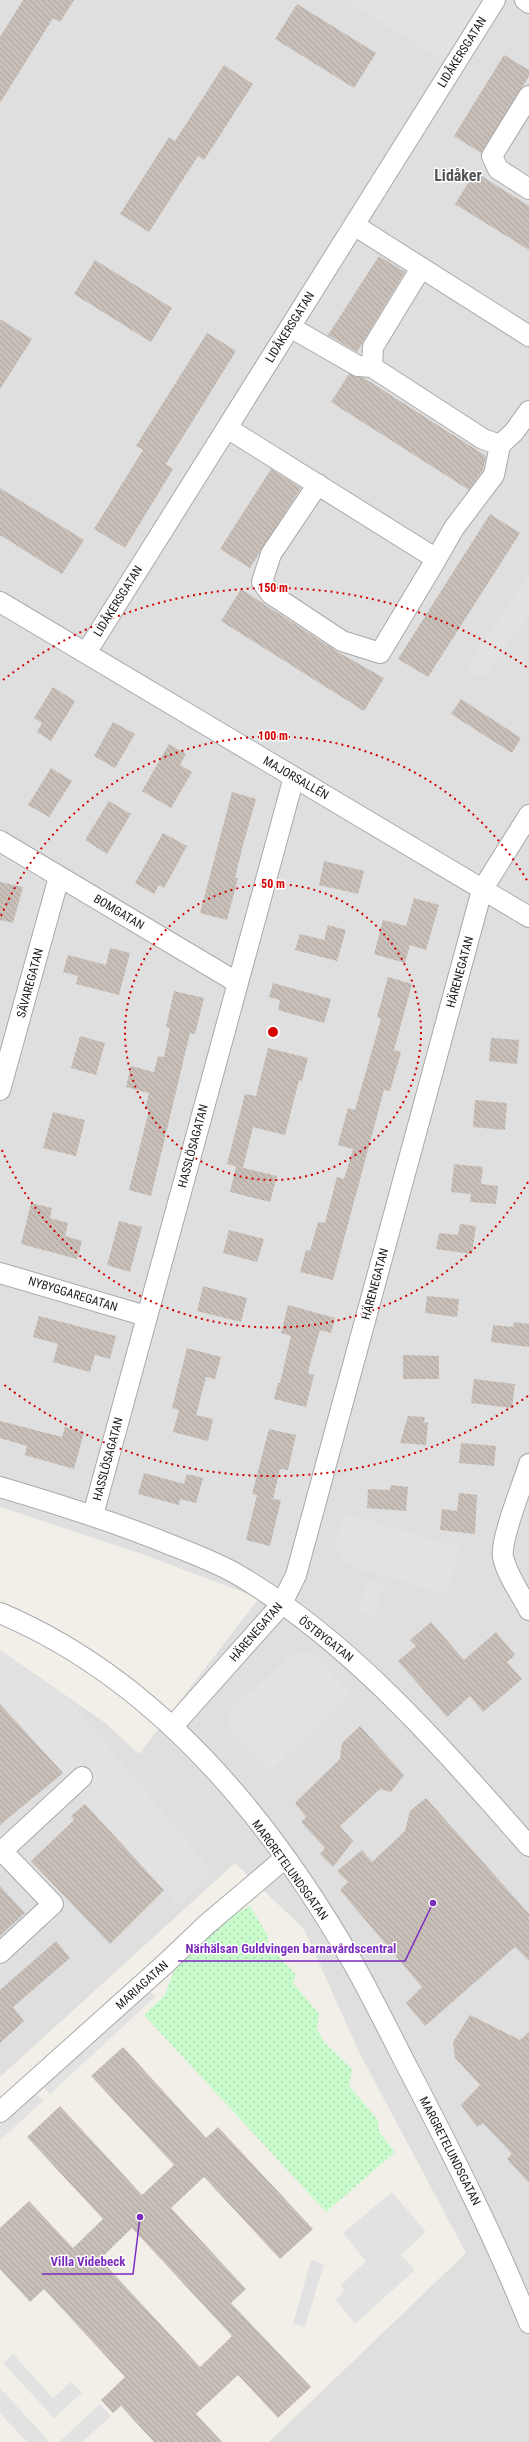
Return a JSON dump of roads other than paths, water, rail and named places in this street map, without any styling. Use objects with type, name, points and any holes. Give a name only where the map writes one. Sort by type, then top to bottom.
[{"type":"street","name":"LIDÅKERSGATAN","points":[[86,653],[495,0]]},
{"type":"street","points":[[525,0],[529,3]]},
{"type":"street","points":[[529,96],[492,156],[498,169],[529,189]]},
{"type":"street","points":[[354,225],[529,336]]},
{"type":"street","points":[[372,367],[373,347],[421,268]]},
{"type":"street","points":[[290,327],[358,366],[372,367],[483,439],[500,445]]},
{"type":"street","points":[[318,484],[271,554],[262,582],[271,594],[342,641],[380,653],[454,528],[494,475],[500,445],[514,432],[529,410]]},
{"type":"street","points":[[227,428],[435,558],[434,563]]},
{"type":"street","name":"MAJORSALLÉN","points":[[0,602],[529,917]]},
{"type":"street","name":"HASSLÖSAGATAN","points":[[93,1515],[294,777]]},
{"type":"street","name":"HÄRENEGATAN","points":[[173,1726],[281,1605],[296,1575],[482,890],[529,815]]},
{"type":"street","name":"BOMGATAN","points":[[0,841],[238,983]]},
{"type":"street","name":"SÄVAREGATAN","points":[[0,1090],[59,877]]},
{"type":"street","name":"NYBYGGAREGATAN","points":[[0,1273],[146,1316]]},
{"type":"street","points":[[529,1464],[506,1538],[503,1555],[510,1575],[529,1610]]},
{"type":"street","name":"ÖSTBYGATAN","points":[[0,1487],[93,1515],[208,1560],[240,1576],[336,1644],[387,1692],[529,1846]]},
{"type":"street","name":"MARGRETELUNDSGATAN","points":[[0,1612],[63,1644],[100,1667],[173,1726],[216,1771],[285,1858],[353,1963],[485,2220],[529,2323]]},
{"type":"street","points":[[0,1953],[53,1904],[1,1852],[82,1777]]},
{"type":"street","name":"MARIAGATAN","points":[[0,2112],[155,1974],[206,1925],[285,1858]]},
{"type":"place","name":"Närhälsan Guldvingen barnavårdscentral","points":[[433,1903]]},
{"type":"place","name":"Villa Videbeck","points":[[140,2217]]},
{"type":"district","name":"Lidåker","points":[[458,175]]}]
